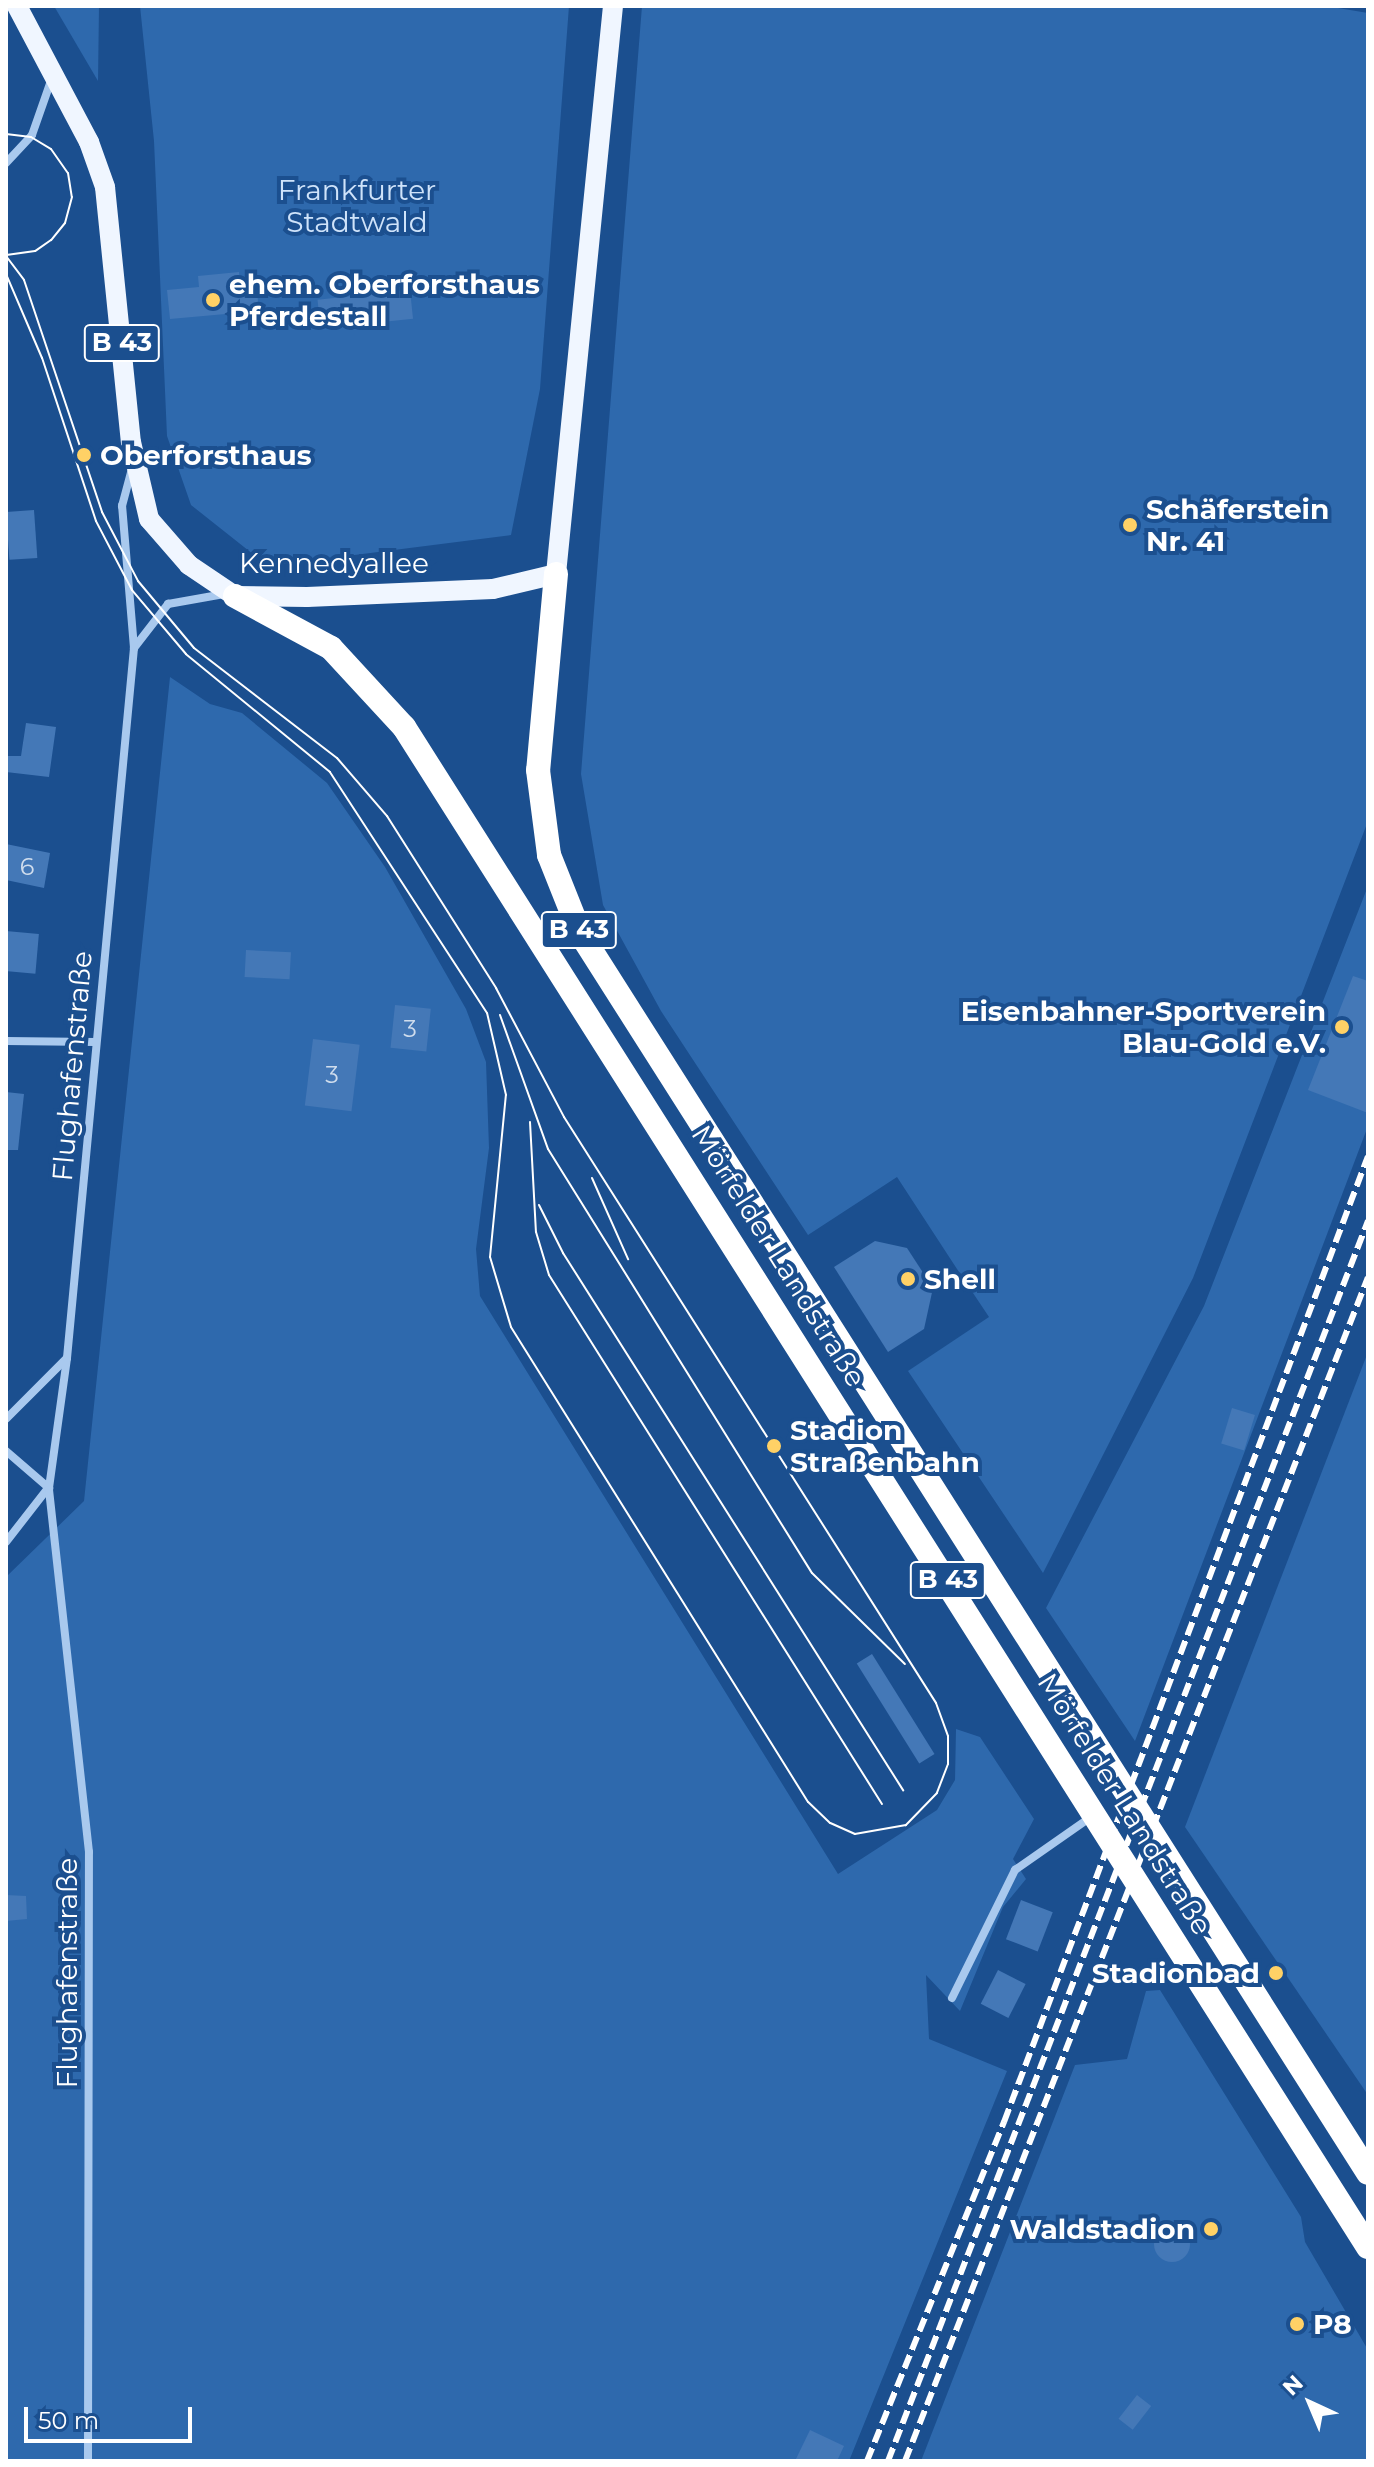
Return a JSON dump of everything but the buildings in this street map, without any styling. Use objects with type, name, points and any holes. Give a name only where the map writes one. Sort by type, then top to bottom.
[{"type":"highway","name":"Mörfelder Landstraße","points":[[556,574],[538,770],[549,855],[580,933],[1368,2173]]},
{"type":"highway","name":"Mörfelder Landstraße","points":[[233,595],[331,648],[404,727],[1368,2247]]},
{"type":"main road","name":"Kennedyallee","points":[[17,6],[89,142],[109,201],[133,463],[155,529],[189,565],[233,595],[493,589],[556,574]]},
{"type":"main road","name":"B 43","points":[[556,574],[613,6]]},
{"type":"street","points":[[6,163],[32,135],[53,73]]},
{"type":"street","name":"Flughafenstraße","points":[[88,2461],[89,1852],[49,1488],[67,1358],[134,648],[122,506],[133,463]]},
{"type":"street","name":"Flughafenstraße","points":[[134,648],[149,621],[168,604],[193,595],[233,595]]},
{"type":"street","points":[[6,1041],[95,1042]]},
{"type":"street","points":[[6,1419],[67,1358]]},
{"type":"street","points":[[6,1451],[49,1488],[6,1542]]},
{"type":"street","points":[[952,1998],[1015,1870],[1095,1814]]},
{"type":"green space","points":[[54,6],[99,6],[98,81]]},
{"type":"green space","name":"Frankfurter Stadtwald","points":[[140,6],[569,6],[540,389],[511,535],[268,566],[191,505],[167,436],[154,141]]},
{"type":"green space","points":[[642,6],[1326,6],[1368,13],[1368,821],[1193,1278],[1043,1573],[908,1371],[989,1317],[897,1177],[808,1235],[661,1011],[603,905],[581,774]]},
{"type":"green space","points":[[170,677],[210,704],[242,713],[327,783],[385,867],[466,1009],[486,1062],[489,1148],[476,1249],[480,1296],[838,1874],[937,1810],[955,1780],[956,1729],[980,1737],[1034,1819],[1013,1859],[1026,1879],[1003,1907],[960,2011],[926,1975],[929,2039],[1007,2071],[849,2461],[6,2461],[6,1577],[84,1501]]},
{"type":"green space","points":[[1368,886],[1368,1126],[1135,1741],[1046,1608],[1204,1306]]},
{"type":"green space","points":[[1368,1352],[1368,2095],[1185,1827]]},
{"type":"green space","name":"Waldstadion","points":[[1160,1990],[1301,2217],[1305,2242],[1368,2350],[1368,2461],[921,2461],[1075,2065],[1127,2059],[1146,1991]]},
{"type":"tram line","points":[[6,134],[31,137],[51,149],[68,173],[72,197],[65,223],[51,240],[35,251],[6,255]]},
{"type":"tram line","points":[[6,256],[24,280],[102,512],[138,581],[194,648],[337,758],[387,816],[496,988],[564,1117],[936,1703],[948,1736],[948,1764],[937,1793],[906,1825],[855,1834],[830,1823],[808,1802],[511,1327],[490,1257],[506,1095],[487,1013],[330,772],[186,654],[132,590],[96,521],[42,358],[6,274]]},
{"type":"tram line","points":[[500,1015],[548,1149],[812,1573],[905,1664]]},
{"type":"tram line","points":[[530,1122],[536,1232],[549,1275],[882,1804]]},
{"type":"tram line","points":[[592,1178],[628,1259]]},
{"type":"tram line","points":[[539,1205],[563,1253],[903,1790]]},
{"type":"railway","points":[[867,2461],[1004,2122],[1368,1156]]},
{"type":"railway","points":[[888,2461],[1368,1221]]},
{"type":"railway","points":[[905,2461],[1368,1277]]},
{"type":"place","name":"ehem. Oberforsthaus Pferdestall","points":[[213,300]]},
{"type":"place","name":"Oberforsthaus","points":[[84,455]]},
{"type":"place","name":"Schäferstein Nr. 41","points":[[1130,525]]},
{"type":"place","name":"Eisenbahner-Sportverein Blau-Gold e.V.","points":[[1342,1027]]},
{"type":"place","name":"Shell","points":[[908,1279]]},
{"type":"place","name":"Stadion Straßenbahn","points":[[774,1446]]},
{"type":"place","name":"Stadionbad","points":[[1276,1973]]},
{"type":"place","name":"Waldstadion","points":[[1211,2229]]},
{"type":"place","name":"P8","points":[[1297,2324]]}]
